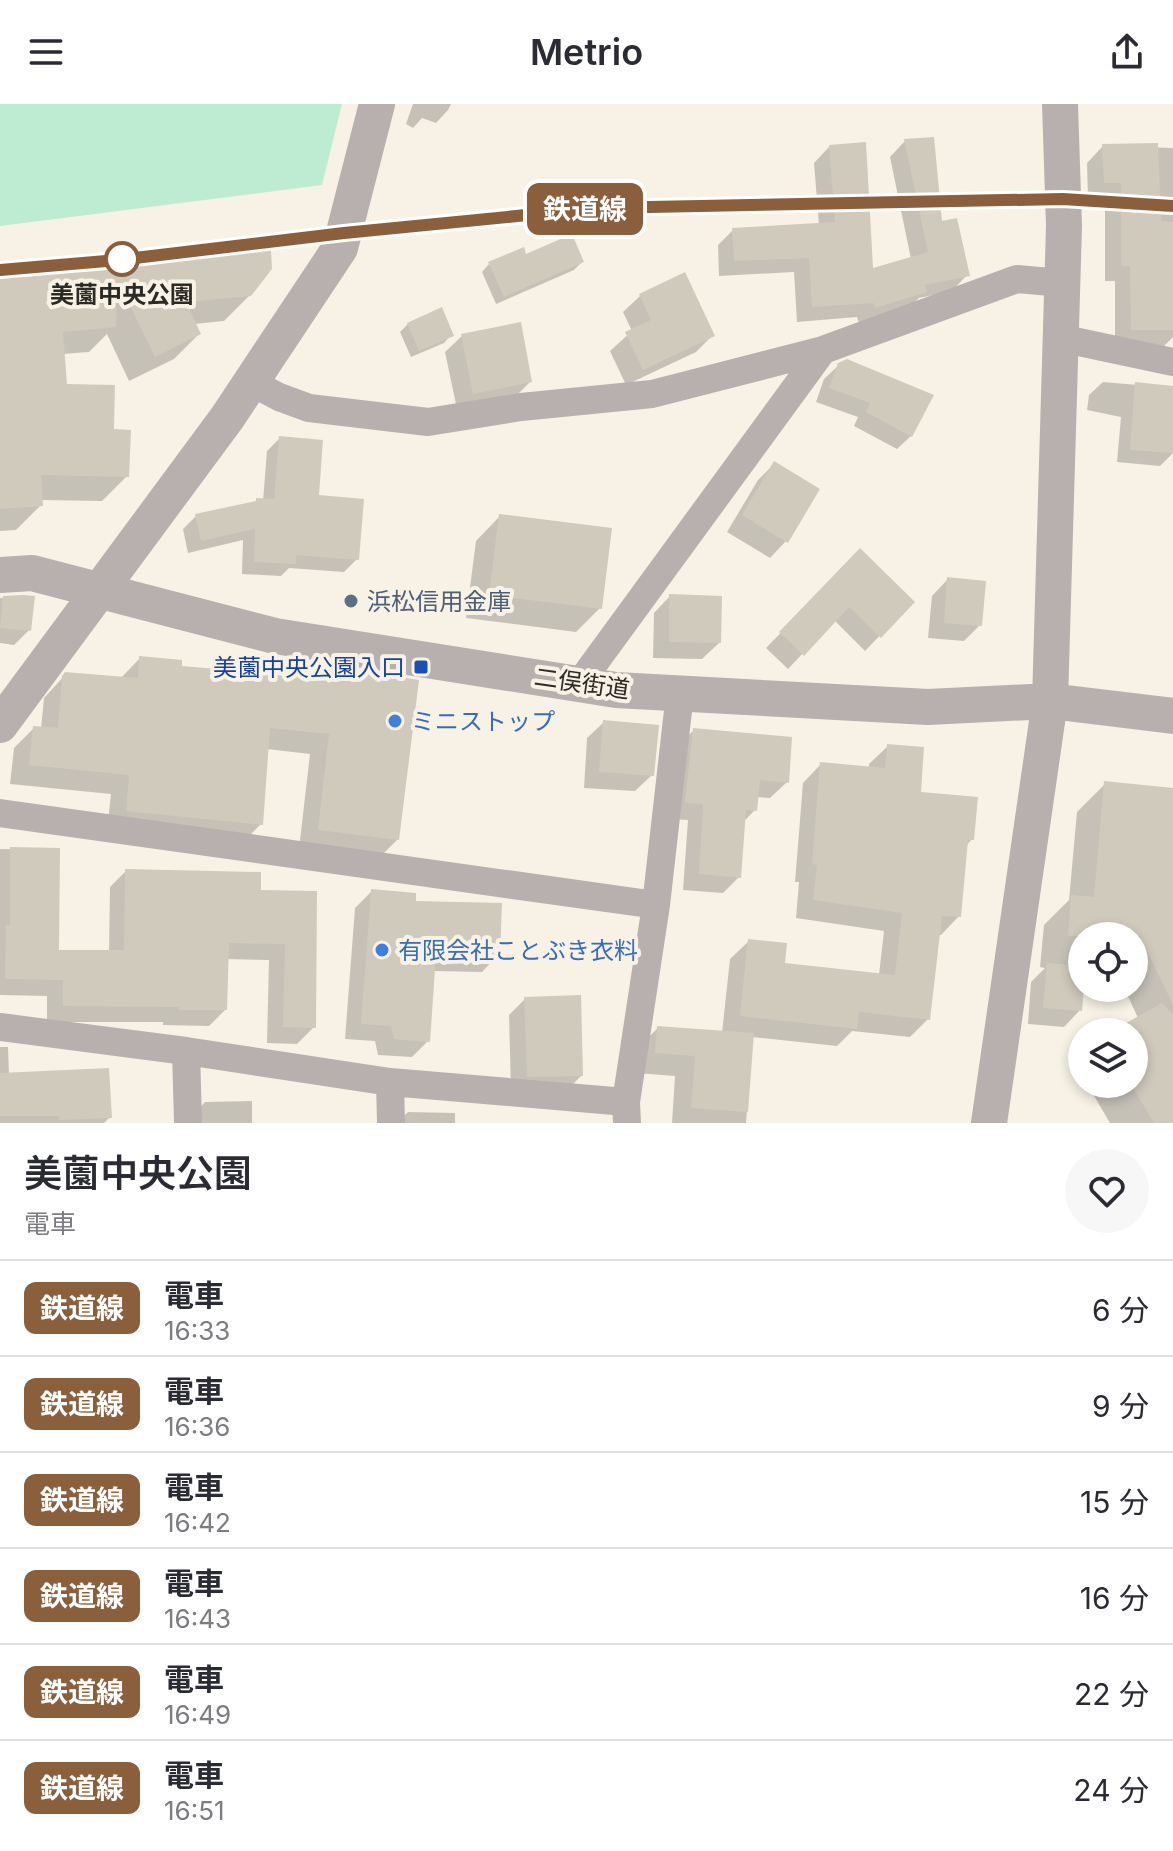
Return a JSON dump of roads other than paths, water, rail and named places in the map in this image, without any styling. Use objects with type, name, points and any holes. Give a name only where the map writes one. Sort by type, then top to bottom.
[{"type":"street","points":[[0,725],[251,382],[340,248],[377,104]]},
{"type":"street","points":[[989,1123],[1050,701],[1064,226],[1060,104]]},
{"type":"street","points":[[251,382],[309,408],[428,422],[521,407],[652,394],[823,350],[1017,279],[1062,283]]},
{"type":"street","points":[[1060,338],[1173,362]]},
{"type":"street","points":[[579,684],[823,350]]},
{"type":"street","name":"二俣街道","points":[[0,575],[32,573],[275,636],[616,690],[928,707],[1050,701],[1173,716]]},
{"type":"street","points":[[0,1027],[626,1112],[656,905],[680,693]]},
{"type":"street","points":[[0,813],[656,905]]},
{"type":"street","points":[[186,1051],[188,1123]]},
{"type":"street","points":[[390,1082],[391,1123]]},
{"type":"railway","points":[[0,270],[598,208],[1063,199],[1173,206]]},
{"type":"train","name":"鉄道線","points":[[0,270],[598,208],[1063,199],[1173,206]]},
{"type":"place","name":"美薗中央公園","points":[[122,259]]},
{"type":"place","name":"浜松信用金庫","points":[[351,601]]},
{"type":"place","name":"美薗中央公園入口","points":[[421,667]]},
{"type":"place","name":"ミニストップ","points":[[395,721]]},
{"type":"place","name":"有限会社ことぶき衣料","points":[[382,950]]}]
